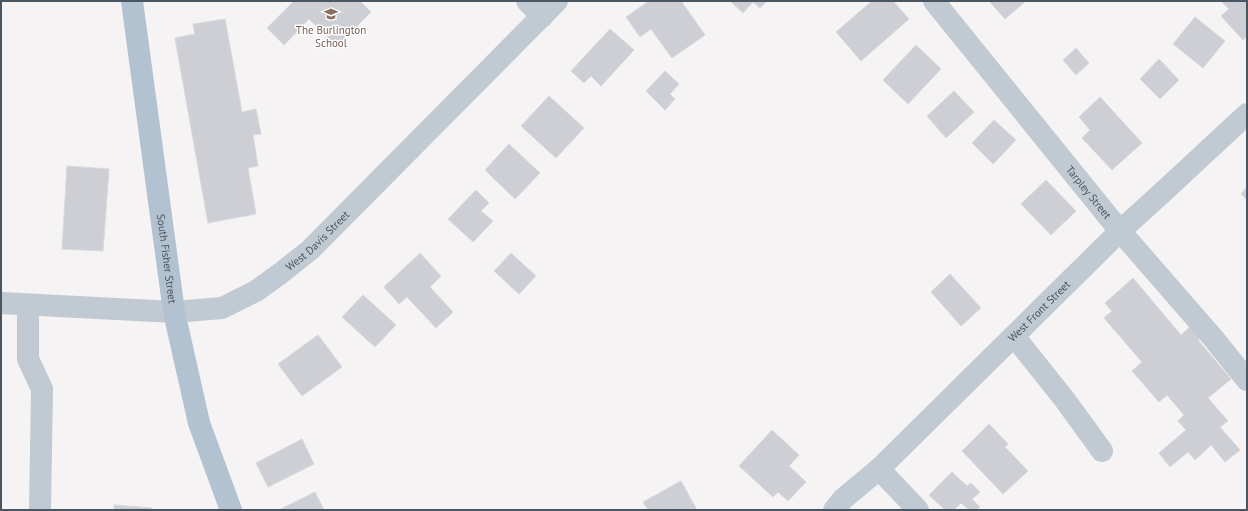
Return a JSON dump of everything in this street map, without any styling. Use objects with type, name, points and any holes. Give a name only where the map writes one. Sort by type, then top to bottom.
[{"type":"main road","name":"South Fisher Street","points":[[132,1],[174,312],[199,423],[231,510]]},
{"type":"street","points":[[527,1],[542,16]]},
{"type":"street","name":"West Davis Street","points":[[1,303],[174,312],[222,308],[256,291],[310,250],[557,1]]},
{"type":"street","name":"Tarpley Street","points":[[934,1],[1120,231],[1214,339],[1247,380]]},
{"type":"street","name":"West Front Street","points":[[834,510],[843,499],[879,469],[1120,231],[1247,114]]},
{"type":"street","points":[[28,305],[28,359],[42,390],[40,510]]},
{"type":"street","points":[[1014,336],[1065,400],[1102,452]]},
{"type":"street","points":[[879,469],[918,510]]},
{"type":"building","points":[[294,1],[362,1],[361,2],[371,12],[337,46],[309,19],[284,45],[267,28]]},
{"type":"building","points":[[649,1],[681,1],[705,35],[672,58],[651,29],[640,37],[626,17]]},
{"type":"building","points":[[730,1],[767,1],[760,8],[753,2],[743,13]]},
{"type":"building","points":[[872,1],[893,1],[909,19],[861,61],[836,32]]},
{"type":"building","points":[[989,1],[1026,1],[1005,19]]},
{"type":"building","points":[[1221,1],[1247,1],[1247,36],[1243,40],[1221,16],[1229,9]]},
{"type":"building","points":[[1195,17],[1225,41],[1203,68],[1173,44]]},
{"type":"building","points":[[225,19],[242,112],[256,109],[261,134],[253,135],[258,166],[248,168],[256,214],[208,223],[175,38],[195,34],[193,24]]},
{"type":"building","points":[[610,29],[634,50],[601,86],[591,76],[584,83],[571,71]]},
{"type":"building","points":[[916,45],[941,69],[908,104],[883,80]]},
{"type":"building","points":[[1076,48],[1089,63],[1076,75],[1063,60]]},
{"type":"building","points":[[1159,59],[1179,80],[1160,99],[1140,79]]},
{"type":"building","points":[[665,71],[679,84],[670,94],[675,99],[665,110],[646,91]]},
{"type":"building","points":[[954,91],[974,112],[946,138],[927,116]]},
{"type":"building","points":[[549,96],[584,128],[556,158],[521,126]]},
{"type":"building","points":[[1100,97],[1142,143],[1112,170],[1082,138],[1090,130],[1079,117]]},
{"type":"building","points":[[994,120],[1016,140],[993,164],[972,143]]},
{"type":"building","points":[[509,144],[540,173],[515,199],[485,170]]},
{"type":"building","points":[[67,166],[109,169],[103,251],[62,249]]},
{"type":"building","points":[[1046,180],[1076,211],[1051,235],[1021,204]]},
{"type":"building","points":[[1247,187],[1247,200],[1241,194]]},
{"type":"building","points":[[476,190],[489,203],[481,211],[493,221],[473,242],[448,219]]},
{"type":"building","points":[[420,253],[441,276],[430,287],[453,312],[436,328],[407,297],[399,304],[384,287]]},
{"type":"building","points":[[511,253],[536,276],[519,294],[494,271]]},
{"type":"building","points":[[950,274],[981,308],[961,326],[931,292]]},
{"type":"building","points":[[1133,278],[1181,335],[1195,322],[1206,334],[1198,340],[1231,379],[1208,398],[1228,421],[1220,427],[1240,450],[1225,462],[1211,445],[1195,460],[1188,452],[1170,467],[1159,453],[1186,430],[1178,421],[1184,415],[1167,395],[1159,402],[1132,371],[1142,362],[1104,318],[1112,311],[1105,303]]},
{"type":"building","points":[[363,295],[396,325],[375,347],[342,317]]},
{"type":"building","points":[[318,335],[342,367],[302,396],[278,364]]},
{"type":"building","points":[[989,424],[1008,444],[1005,447],[1028,471],[1003,494],[962,451]]},
{"type":"building","points":[[772,430],[799,455],[789,466],[806,482],[788,501],[778,492],[773,497],[739,466]]},
{"type":"building","points":[[302,439],[314,464],[268,487],[256,463]]},
{"type":"building","points":[[952,472],[967,486],[971,483],[980,492],[972,499],[980,507],[977,510],[969,510],[961,503],[954,510],[945,510],[929,495]]},
{"type":"building","points":[[681,481],[697,510],[648,510],[643,502]]},
{"type":"building","points":[[315,492],[324,510],[279,510]]},
{"type":"building","points":[[114,505],[152,508],[152,510],[114,510]]},
{"type":"place","name":"The Burlington School","points":[[331,14]]}]
